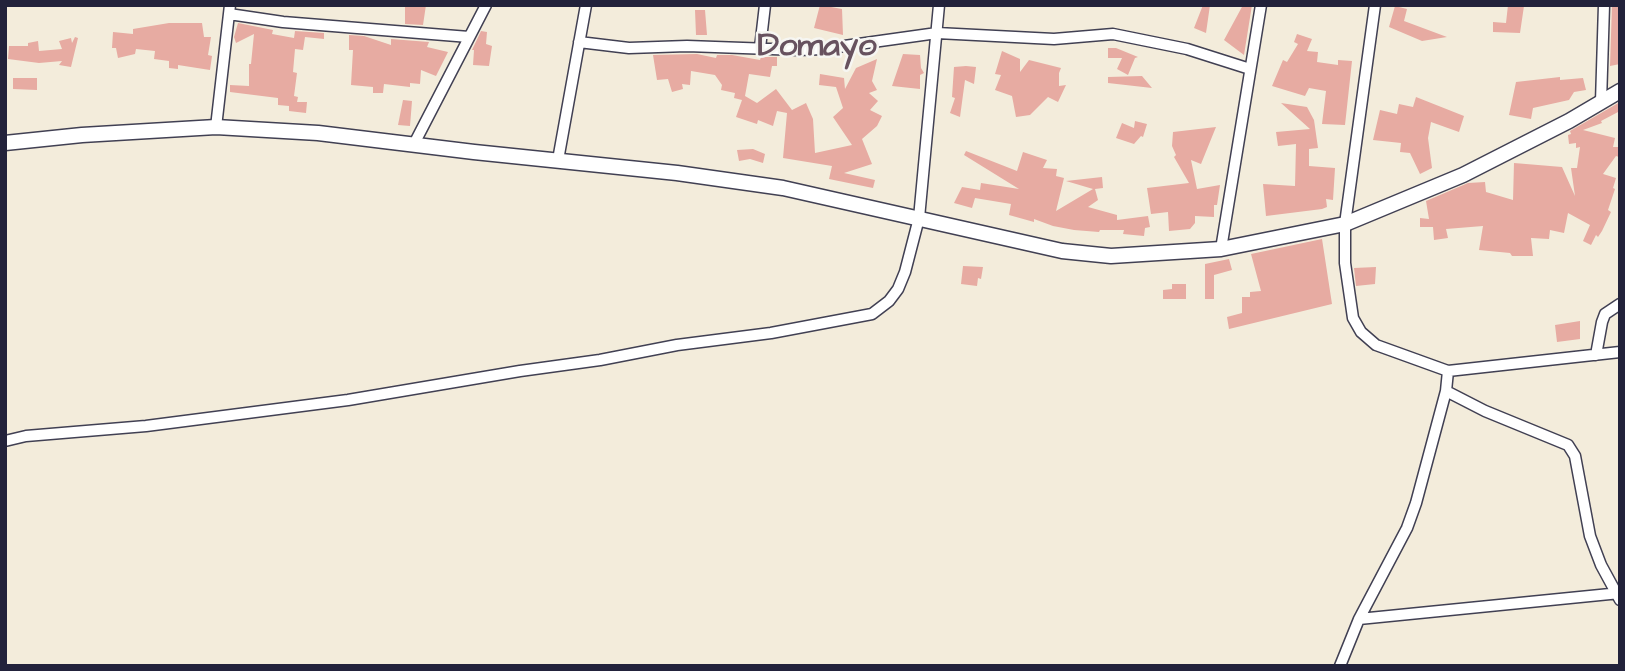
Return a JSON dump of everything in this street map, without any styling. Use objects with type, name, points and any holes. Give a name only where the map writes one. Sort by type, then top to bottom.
[{"type":"main road","points":[[5,144],[82,135],[216,127],[318,133],[783,188],[1062,251],[1111,256],[1221,249],[1345,224],[1463,175],[1620,91]]},
{"type":"street","points":[[414,144],[486,5]]},
{"type":"street","points":[[558,160],[586,5]]},
{"type":"street","points":[[760,48],[765,5]]},
{"type":"street","points":[[5,441],[26,436],[146,426],[348,400],[677,345],[771,333],[872,314],[888,302],[898,289],[919,218],[939,5]]},
{"type":"street","points":[[1221,249],[1261,5]]},
{"type":"street","points":[[1375,5],[1345,224],[1345,263],[1353,318],[1361,332],[1376,345],[1448,371],[1620,352]]},
{"type":"street","points":[[1601,102],[1604,5]]},
{"type":"street","points":[[216,127],[230,10],[284,22],[469,37]]},
{"type":"street","points":[[579,42],[629,48],[687,46],[822,49],[937,33],[1054,38],[1113,34],[1187,49],[1250,69]]},
{"type":"street","points":[[1596,355],[1605,314],[1620,304]]},
{"type":"street","points":[[1340,666],[1359,619],[1407,528],[1446,391],[1448,371]]},
{"type":"street","points":[[1359,619],[1619,596],[1601,565],[1590,536],[1575,456],[1568,446],[1485,411],[1446,391]]},
{"type":"building","points":[[405,5],[426,5],[423,25],[405,24]]},
{"type":"building","points":[[820,5],[842,9],[843,35],[814,28]]},
{"type":"building","points":[[1203,5],[1210,5],[1206,33],[1194,28]]},
{"type":"building","points":[[1243,5],[1252,5],[1244,55],[1224,40]]},
{"type":"building","points":[[1508,5],[1524,6],[1520,33],[1493,32],[1493,22],[1506,23]]},
{"type":"building","points":[[1612,5],[1620,5],[1620,64],[1610,66]]},
{"type":"building","points":[[1395,6],[1407,9],[1404,21],[1447,37],[1422,41],[1389,27]]},
{"type":"building","points":[[695,10],[705,10],[707,35],[696,35]]},
{"type":"building","points":[[169,23],[202,23],[204,37],[211,37],[208,55],[212,56],[210,70],[178,65],[178,69],[169,68],[169,61],[154,59],[155,51],[136,49],[135,54],[118,58],[116,48],[112,48],[113,32],[133,34],[133,29]]},
{"type":"building","points":[[238,23],[273,30],[272,34],[294,38],[295,31],[324,33],[324,39],[305,37],[303,50],[295,49],[293,72],[297,73],[294,96],[298,97],[297,102],[307,102],[306,113],[289,111],[289,106],[278,105],[278,98],[230,92],[230,85],[249,86],[249,64],[254,34],[236,43],[234,37]]},
{"type":"building","points":[[481,31],[487,32],[486,44],[492,46],[489,66],[473,65],[472,50]]},
{"type":"building","points":[[1297,34],[1312,39],[1307,51],[1318,52],[1317,62],[1338,65],[1338,60],[1352,61],[1345,125],[1322,124],[1326,91],[1309,88],[1305,96],[1272,86],[1283,60],[1287,62],[1298,44],[1294,42]]},
{"type":"building","points":[[349,35],[364,36],[391,45],[391,39],[429,42],[427,47],[448,52],[436,76],[421,70],[420,84],[410,83],[410,87],[384,84],[383,93],[373,93],[373,87],[351,85],[353,50],[349,50]]},
{"type":"building","points":[[75,37],[78,38],[71,67],[59,65],[62,61],[39,63],[8,59],[9,46],[28,46],[28,43],[38,41],[39,51],[62,49],[59,41],[71,38],[72,43]]},
{"type":"building","points":[[1108,48],[1116,48],[1138,57],[1135,58],[1128,75],[1117,69],[1122,58],[1108,58]]},
{"type":"building","points":[[1002,51],[1020,59],[1020,72],[1029,60],[1061,68],[1059,86],[1066,85],[1058,102],[1048,97],[1030,115],[1016,117],[1012,96],[995,90],[1001,75],[995,74]]},
{"type":"building","points":[[697,54],[716,58],[717,55],[732,55],[760,60],[761,57],[777,57],[777,66],[772,66],[770,77],[749,74],[745,96],[757,103],[776,89],[792,110],[806,103],[813,119],[815,153],[852,145],[833,117],[843,108],[836,87],[819,85],[820,74],[844,78],[845,89],[856,68],[877,59],[872,81],[877,90],[869,93],[878,101],[870,110],[882,116],[877,126],[862,139],[872,164],[844,173],[875,180],[873,188],[829,179],[832,166],[783,158],[787,113],[777,111],[773,126],[758,120],[757,124],[736,117],[742,100],[734,98],[735,93],[721,90],[722,85],[715,75],[691,71],[690,85],[682,84],[683,89],[672,92],[668,79],[657,80],[653,55]]},
{"type":"building","points":[[903,54],[920,55],[924,73],[920,75],[920,89],[892,86]]},
{"type":"building","points":[[954,67],[976,67],[974,84],[965,80],[960,117],[950,113],[955,98],[952,97]]},
{"type":"building","points":[[1142,76],[1152,88],[1108,83],[1108,77]]},
{"type":"building","points":[[1560,77],[1560,80],[1583,78],[1586,90],[1574,92],[1569,100],[1533,108],[1531,119],[1509,115],[1516,82]]},
{"type":"building","points":[[13,78],[37,78],[37,90],[13,89]]},
{"type":"building","points":[[1416,97],[1464,116],[1459,132],[1431,122],[1428,138],[1432,168],[1420,174],[1410,153],[1400,152],[1401,143],[1373,140],[1380,110],[1397,114],[1399,104],[1413,107]]},
{"type":"building","points":[[403,100],[412,101],[410,126],[398,125]]},
{"type":"building","points":[[1620,102],[1620,111],[1601,121],[1602,123],[1583,130],[1615,138],[1613,147],[1620,147],[1619,157],[1616,156],[1603,174],[1616,178],[1608,210],[1611,212],[1602,231],[1598,237],[1596,235],[1591,245],[1583,241],[1590,225],[1568,213],[1564,233],[1550,230],[1549,239],[1531,238],[1533,256],[1512,256],[1510,253],[1479,250],[1483,226],[1446,229],[1448,238],[1434,240],[1433,227],[1420,227],[1420,218],[1429,219],[1426,201],[1468,183],[1485,182],[1486,192],[1513,200],[1514,163],[1562,167],[1575,196],[1571,168],[1577,168],[1580,147],[1576,148],[1576,143],[1569,144],[1568,135],[1571,134],[1570,131]]},
{"type":"building","points":[[1281,103],[1307,107],[1314,120],[1318,148],[1309,149],[1309,166],[1335,168],[1333,200],[1326,199],[1327,207],[1322,209],[1266,216],[1263,184],[1295,186],[1296,144],[1278,146],[1276,132],[1310,129]]},
{"type":"building","points":[[1135,121],[1147,124],[1143,137],[1134,144],[1116,138],[1122,123],[1134,128]]},
{"type":"building","points":[[1216,127],[1201,164],[1191,160],[1197,189],[1220,185],[1217,205],[1214,205],[1214,217],[1195,216],[1195,223],[1190,229],[1169,231],[1168,212],[1151,214],[1147,188],[1189,183],[1174,157],[1173,132]]},
{"type":"building","points":[[753,149],[765,154],[763,163],[750,159],[739,161],[737,150]]},
{"type":"building","points":[[966,151],[1017,171],[1023,152],[1047,160],[1043,168],[1057,169],[1056,176],[1064,178],[1056,211],[1093,189],[1066,181],[1102,177],[1103,188],[1095,189],[1098,200],[1088,207],[1117,215],[1117,220],[1148,216],[1150,227],[1145,228],[1144,236],[1123,234],[1124,230],[1074,230],[1009,215],[1011,204],[975,198],[972,208],[954,203],[962,187],[980,190],[981,183],[1019,189],[964,155]]},
{"type":"building","points":[[1322,239],[1332,304],[1229,329],[1227,317],[1242,313],[1242,297],[1250,297],[1250,292],[1261,291],[1251,254]]},
{"type":"building","points":[[1229,259],[1232,270],[1214,275],[1214,299],[1205,299],[1205,264]]},
{"type":"building","points":[[963,266],[983,267],[977,286],[961,284]]},
{"type":"building","points":[[1376,267],[1375,284],[1356,286],[1354,268]]},
{"type":"building","points":[[1172,284],[1186,284],[1186,299],[1163,299],[1163,290],[1172,289]]},
{"type":"building","points":[[1580,321],[1580,339],[1557,342],[1555,325]]},
{"type":"district","name":"Domayo","points":[[817,48]]}]
